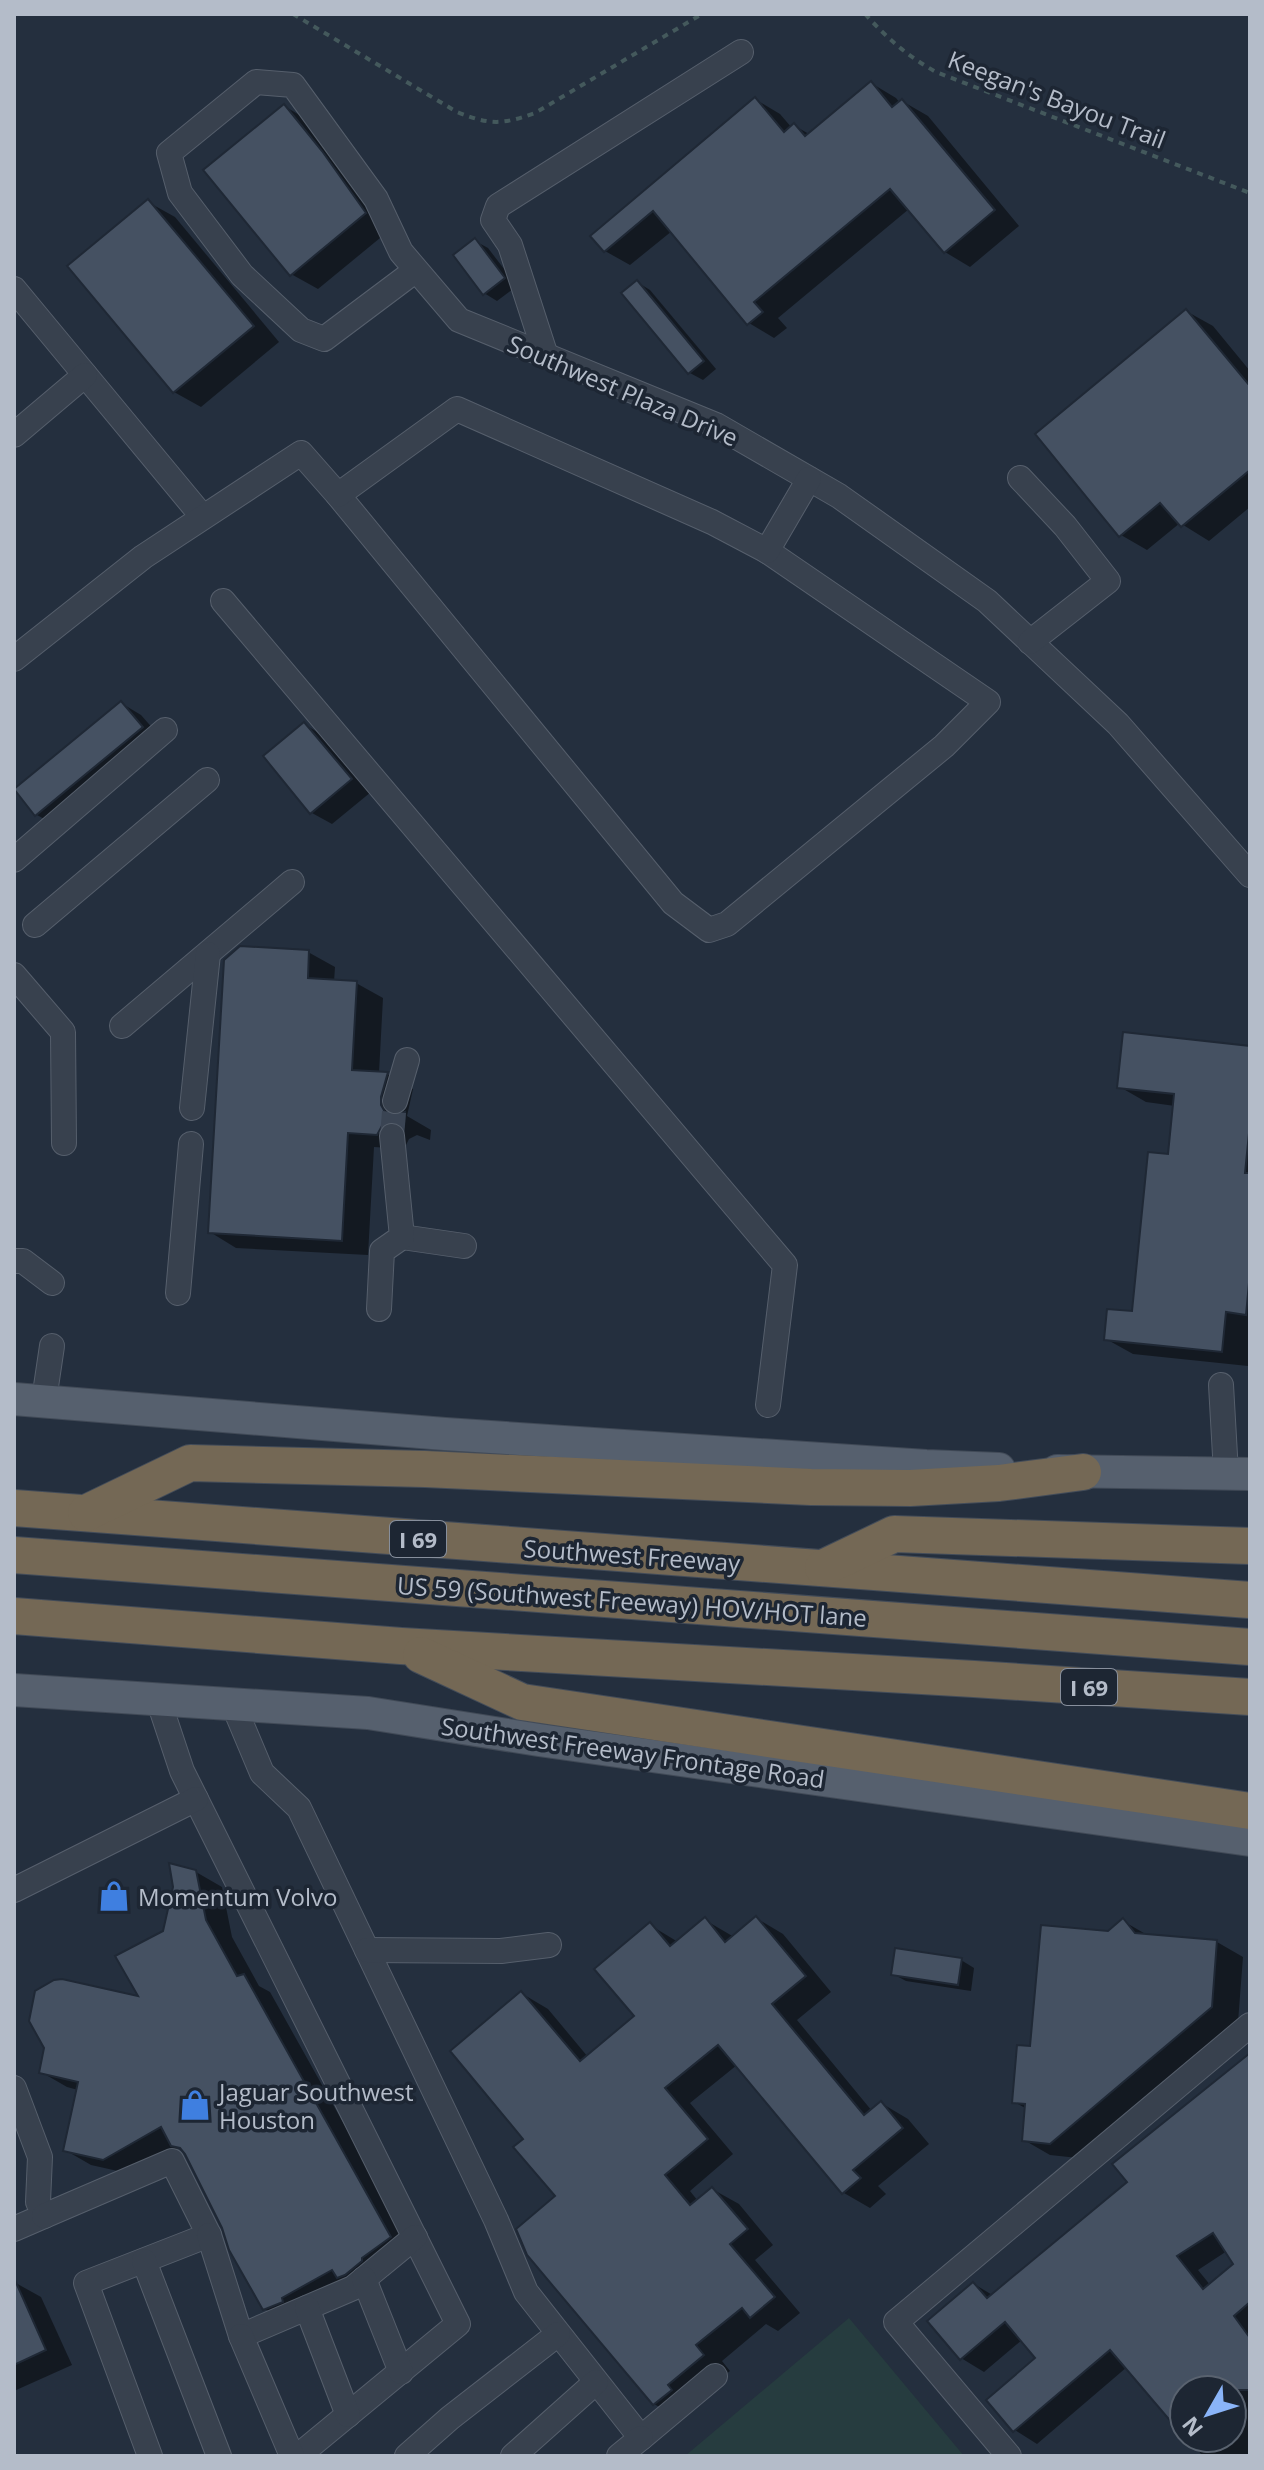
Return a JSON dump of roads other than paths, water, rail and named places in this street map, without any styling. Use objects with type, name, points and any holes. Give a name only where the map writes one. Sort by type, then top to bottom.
[{"type":"highway","points":[[85,1514],[190,1463],[441,1469],[825,1488],[910,1488],[999,1483],[1083,1472]]},
{"type":"highway","name":"Southwest Freeway","points":[[14,1508],[1250,1600]]},
{"type":"highway","points":[[821,1569],[894,1534],[1250,1546]]},
{"type":"highway","name":"US 59 (Southwest Freeway) HOV/HOT lane","points":[[14,1555],[1250,1647]]},
{"type":"highway","name":"I 69","points":[[14,1616],[401,1646],[1250,1697]]},
{"type":"highway","points":[[401,1646],[522,1702],[1250,1811]]},
{"type":"highway","points":[[1205,1695],[1250,1714]]},
{"type":"main road","points":[[29,1400],[459,1435],[926,1466],[1238,1474]]},
{"type":"main road","name":"Southwest Freeway Frontage Road","points":[[14,1690],[368,1713],[1250,1840]]},
{"type":"street","points":[[546,356],[510,245],[493,220],[498,206],[741,52]]},
{"type":"street","points":[[256,82],[293,85],[376,199],[401,252],[416,270],[324,339],[301,330],[242,275],[180,193],[169,153],[256,82]]},
{"type":"street","name":"Southwest Plaza Drive","points":[[416,270],[459,320],[716,425],[839,496],[987,601],[1118,724],[1250,875]]},
{"type":"street","points":[[14,289],[202,516]]},
{"type":"street","points":[[14,435],[85,375]]},
{"type":"street","points":[[14,659],[104,586],[202,516],[301,453],[673,903],[709,930],[727,924],[944,746],[988,702],[767,551],[712,522],[457,409],[338,495]]},
{"type":"street","points":[[1020,478],[1065,526],[1108,581],[1030,642]]},
{"type":"street","points":[[767,551],[809,479]]},
{"type":"street","points":[[223,601],[785,1265],[768,1405]]},
{"type":"street","points":[[14,860],[165,730]]},
{"type":"street","points":[[35,925],[207,780]]},
{"type":"street","points":[[122,1026],[292,882]]},
{"type":"street","points":[[192,1108],[208,954]]},
{"type":"street","points":[[17,985],[63,1032],[64,1143]]},
{"type":"street","points":[[395,1101],[407,1060]]},
{"type":"street","points":[[392,1136],[402,1237]]},
{"type":"street","points":[[178,1293],[191,1144]]},
{"type":"street","points":[[379,1309],[382,1251],[402,1237],[464,1246]]},
{"type":"street","points":[[14,1261],[23,1261],[52,1283]]},
{"type":"street","points":[[29,1400],[52,1346]]},
{"type":"street","points":[[1221,1385],[1238,1474]]},
{"type":"street","points":[[158,1699],[182,1771],[458,2324],[298,2456]]},
{"type":"street","points":[[233,1704],[262,1773],[299,1808],[496,2220],[526,2292],[641,2438]]},
{"type":"street","points":[[14,1890],[196,1799]]},
{"type":"street","points":[[367,1950],[501,1951],[549,1945]]},
{"type":"street","points":[[1009,2456],[896,2322],[1250,2025]]},
{"type":"street","points":[[16,2099],[40,2157],[38,2202],[44,2216]]},
{"type":"street","points":[[14,2229],[172,2161],[209,2235],[241,2336],[292,2456]]},
{"type":"street","points":[[150,2456],[86,2283],[209,2235]]},
{"type":"street","points":[[241,2336],[353,2288],[415,2237]]},
{"type":"street","points":[[144,2261],[219,2456]]},
{"type":"street","points":[[364,2279],[401,2372]]},
{"type":"street","points":[[307,2308],[348,2415]]},
{"type":"street","points":[[407,2456],[450,2418],[558,2334]]},
{"type":"street","points":[[619,2456],[715,2376]]},
{"type":"street","points":[[513,2456],[596,2382]]},
{"type":"tunnel","points":[[392,1136],[395,1101]]},
{"type":"place","name":"Momentum Volvo","points":[[114,1896]]},
{"type":"place","name":"Jaguar Southwest Houston","points":[[195,2105]]}]
